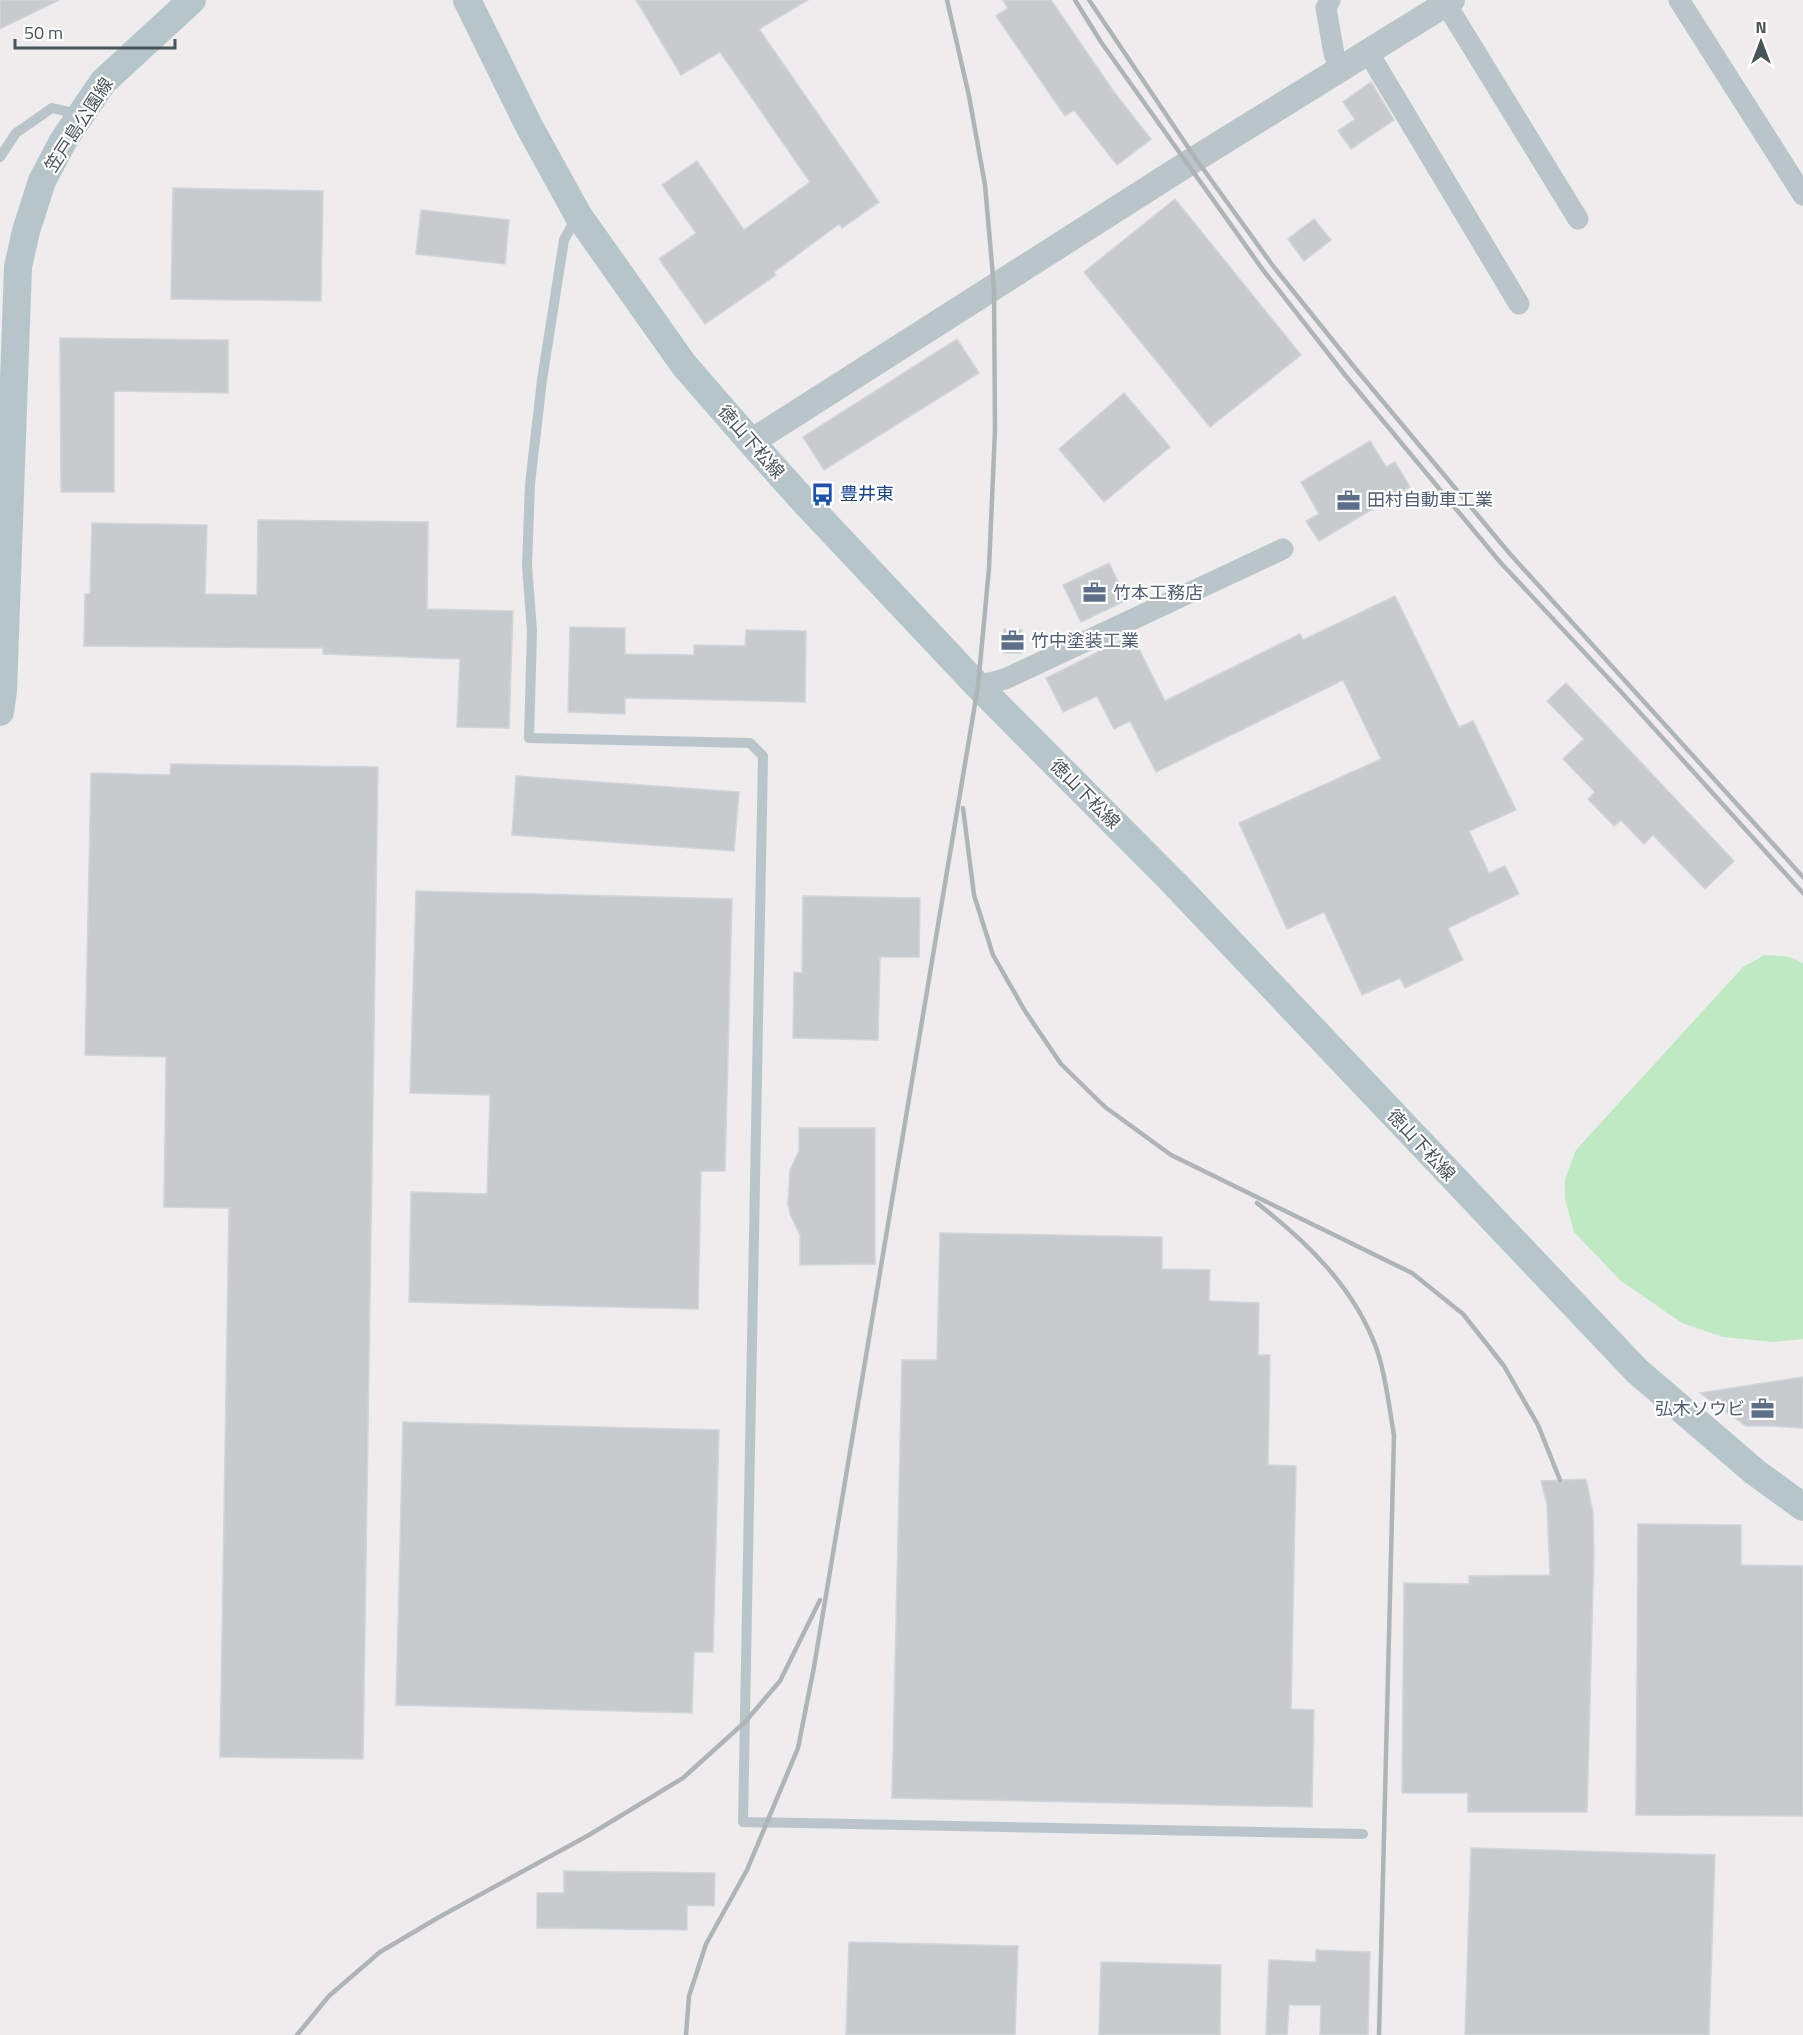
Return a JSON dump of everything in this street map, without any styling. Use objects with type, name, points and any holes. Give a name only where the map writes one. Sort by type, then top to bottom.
[{"type":"main road","name":"笠戸島公園線","points":[[0,712],[3,691],[18,267],[26,231],[42,181],[63,141],[103,82],[192,0]]},
{"type":"main road","name":"徳山下松線","points":[[467,0],[529,126],[578,215],[684,365],[751,442],[978,686],[1175,884],[1637,1371],[1755,1472],[1803,1507]]},
{"type":"street","points":[[1679,0],[1803,195]]},
{"type":"street","points":[[751,442],[1187,164],[1449,2],[1578,219]]},
{"type":"street","points":[[1324,3],[1334,54],[1341,69]]},
{"type":"street","points":[[1368,52],[1519,304]]},
{"type":"street","points":[[978,686],[1005,679],[1282,549]]},
{"type":"lane","points":[[0,157],[16,134],[52,108],[81,114]]},
{"type":"lane","points":[[578,215],[564,240],[542,380],[530,484],[527,566],[532,631],[529,738],[750,743],[763,756],[743,1822],[1364,1834]]},
{"type":"green space","points":[[1765,955],[1790,957],[1803,964],[1803,1339],[1773,1342],[1723,1337],[1682,1323],[1621,1281],[1574,1232],[1565,1199],[1565,1179],[1576,1150],[1743,967]]},
{"type":"building","points":[[0,0],[59,0],[0,29]]},
{"type":"building","points":[[636,0],[808,0],[759,29],[879,202],[842,228],[839,224],[774,272],[776,275],[705,324],[659,259],[696,233],[662,185],[697,161],[744,230],[810,182],[720,52],[681,75]]},
{"type":"building","points":[[1003,0],[1051,0],[1114,92],[1151,139],[1117,165],[1074,110],[1065,116],[996,16],[1008,8]]},
{"type":"building","points":[[1371,82],[1394,120],[1351,149],[1338,131],[1355,119],[1343,102]]},
{"type":"building","points":[[173,188],[323,191],[321,301],[171,299]]},
{"type":"building","points":[[1175,199],[1301,355],[1210,427],[1084,272]]},
{"type":"building","points":[[421,210],[509,220],[505,264],[416,254]]},
{"type":"building","points":[[1314,219],[1331,240],[1304,261],[1288,239]]},
{"type":"building","points":[[60,338],[228,340],[228,393],[114,391],[114,492],[61,492]]},
{"type":"building","points":[[957,339],[979,373],[824,470],[803,437]]},
{"type":"building","points":[[1124,393],[1170,447],[1104,502],[1059,449]]},
{"type":"building","name":"田村自動車工業","points":[[1370,441],[1386,467],[1395,462],[1410,487],[1319,541],[1306,521],[1319,514],[1301,482]]},
{"type":"building","points":[[258,520],[428,522],[427,609],[513,611],[509,728],[457,727],[460,659],[323,654],[323,648],[84,646],[85,594],[90,594],[92,523],[207,525],[205,594],[257,595]]},
{"type":"building","name":"竹本工務店","points":[[1109,563],[1127,600],[1081,622],[1063,585]]},
{"type":"building","points":[[1395,596],[1459,727],[1473,721],[1516,810],[1469,831],[1489,873],[1505,866],[1519,894],[1448,928],[1463,960],[1405,988],[1400,978],[1362,995],[1324,912],[1287,929],[1239,823],[1381,759],[1343,680],[1156,772],[1130,721],[1114,729],[1097,696],[1063,712],[1046,678],[1132,635],[1165,701],[1300,634],[1303,640]]},
{"type":"building","points":[[570,627],[625,628],[625,654],[694,655],[694,645],[745,646],[746,630],[806,631],[805,702],[625,698],[625,714],[568,712]]},
{"type":"building","name":"竹中塗装工業","points":[[1004,629],[1022,630],[1021,653],[1004,653]]},
{"type":"building","points":[[1566,683],[1734,861],[1705,889],[1653,835],[1644,844],[1621,820],[1614,826],[1588,799],[1595,792],[1563,759],[1584,739],[1547,701]]},
{"type":"building","points":[[171,764],[378,767],[363,1759],[220,1757],[229,1208],[164,1207],[166,1057],[85,1055],[91,773],[170,775]]},
{"type":"building","points":[[516,776],[739,792],[734,851],[512,835]]},
{"type":"building","points":[[416,891],[732,899],[725,1171],[701,1171],[698,1309],[409,1302],[411,1192],[487,1194],[490,1095],[410,1093]]},
{"type":"building","points":[[803,896],[920,898],[919,957],[880,957],[878,1040],[793,1038],[794,972],[802,973]]},
{"type":"building","points":[[799,1128],[875,1128],[875,1264],[800,1265],[800,1235],[788,1204],[790,1170],[799,1151]]},
{"type":"building","points":[[940,1233],[1162,1237],[1162,1269],[1210,1270],[1209,1301],[1259,1303],[1258,1355],[1270,1355],[1268,1465],[1296,1466],[1291,1709],[1314,1710],[1312,1807],[892,1798],[902,1360],[937,1360]]},
{"type":"building","name":"弘木ソウビ","points":[[1803,1377],[1803,1428],[1746,1426],[1700,1393]]},
{"type":"building","points":[[403,1422],[719,1430],[713,1652],[694,1652],[692,1713],[396,1705]]},
{"type":"building","points":[[1586,1479],[1593,1512],[1594,1551],[1587,1812],[1468,1812],[1468,1793],[1402,1793],[1404,1583],[1469,1584],[1469,1576],[1550,1575],[1547,1504],[1541,1481]]},
{"type":"building","points":[[1638,1524],[1741,1525],[1741,1565],[1803,1566],[1803,1816],[1636,1815]]},
{"type":"building","points":[[1471,1848],[1715,1855],[1709,2035],[1465,2035]]},
{"type":"building","points":[[564,1871],[715,1873],[714,1906],[687,1905],[687,1930],[537,1928],[537,1893],[564,1893]]},
{"type":"building","points":[[849,1942],[1018,1946],[1015,2035],[846,2035]]},
{"type":"building","points":[[1316,1950],[1370,1952],[1368,2035],[1320,2035],[1321,2005],[1289,2005],[1287,2035],[1266,2035],[1269,1960],[1316,1962]]},
{"type":"building","points":[[1101,1962],[1221,1965],[1220,2035],[1099,2035]]},
{"type":"railway","points":[[686,2035],[689,1996],[706,1944],[747,1870],[798,1748],[814,1667],[978,686],[989,568],[995,430],[994,288],[985,185],[969,96],[947,0]]},
{"type":"railway","points":[[1075,0],[1101,42],[1263,270],[1345,375],[1500,562],[1803,893]]},
{"type":"railway","points":[[1089,0],[1196,159],[1273,266],[1355,368],[1510,554],[1803,877]]},
{"type":"railway","points":[[963,808],[974,895],[993,955],[1025,1011],[1061,1064],[1105,1107],[1171,1155],[1412,1273],[1463,1314],[1504,1366],[1538,1425],[1560,1480]]},
{"type":"railway","points":[[1257,1203],[1311,1250],[1328,1268],[1356,1306],[1368,1327],[1380,1360],[1394,1435],[1379,2035]]},
{"type":"railway","points":[[297,2035],[329,1996],[380,1952],[589,1835],[683,1778],[745,1722],[780,1681],[820,1600]]},
{"type":"place","name":"豊井東","points":[[822,494]]},
{"type":"place","name":"田村自動車工業","points":[[1349,500]]},
{"type":"place","name":"竹本工務店","points":[[1095,593]]},
{"type":"place","name":"竹中塗装工業","points":[[1013,641]]},
{"type":"place","name":"弘木ソウビ","points":[[1763,1409]]}]
